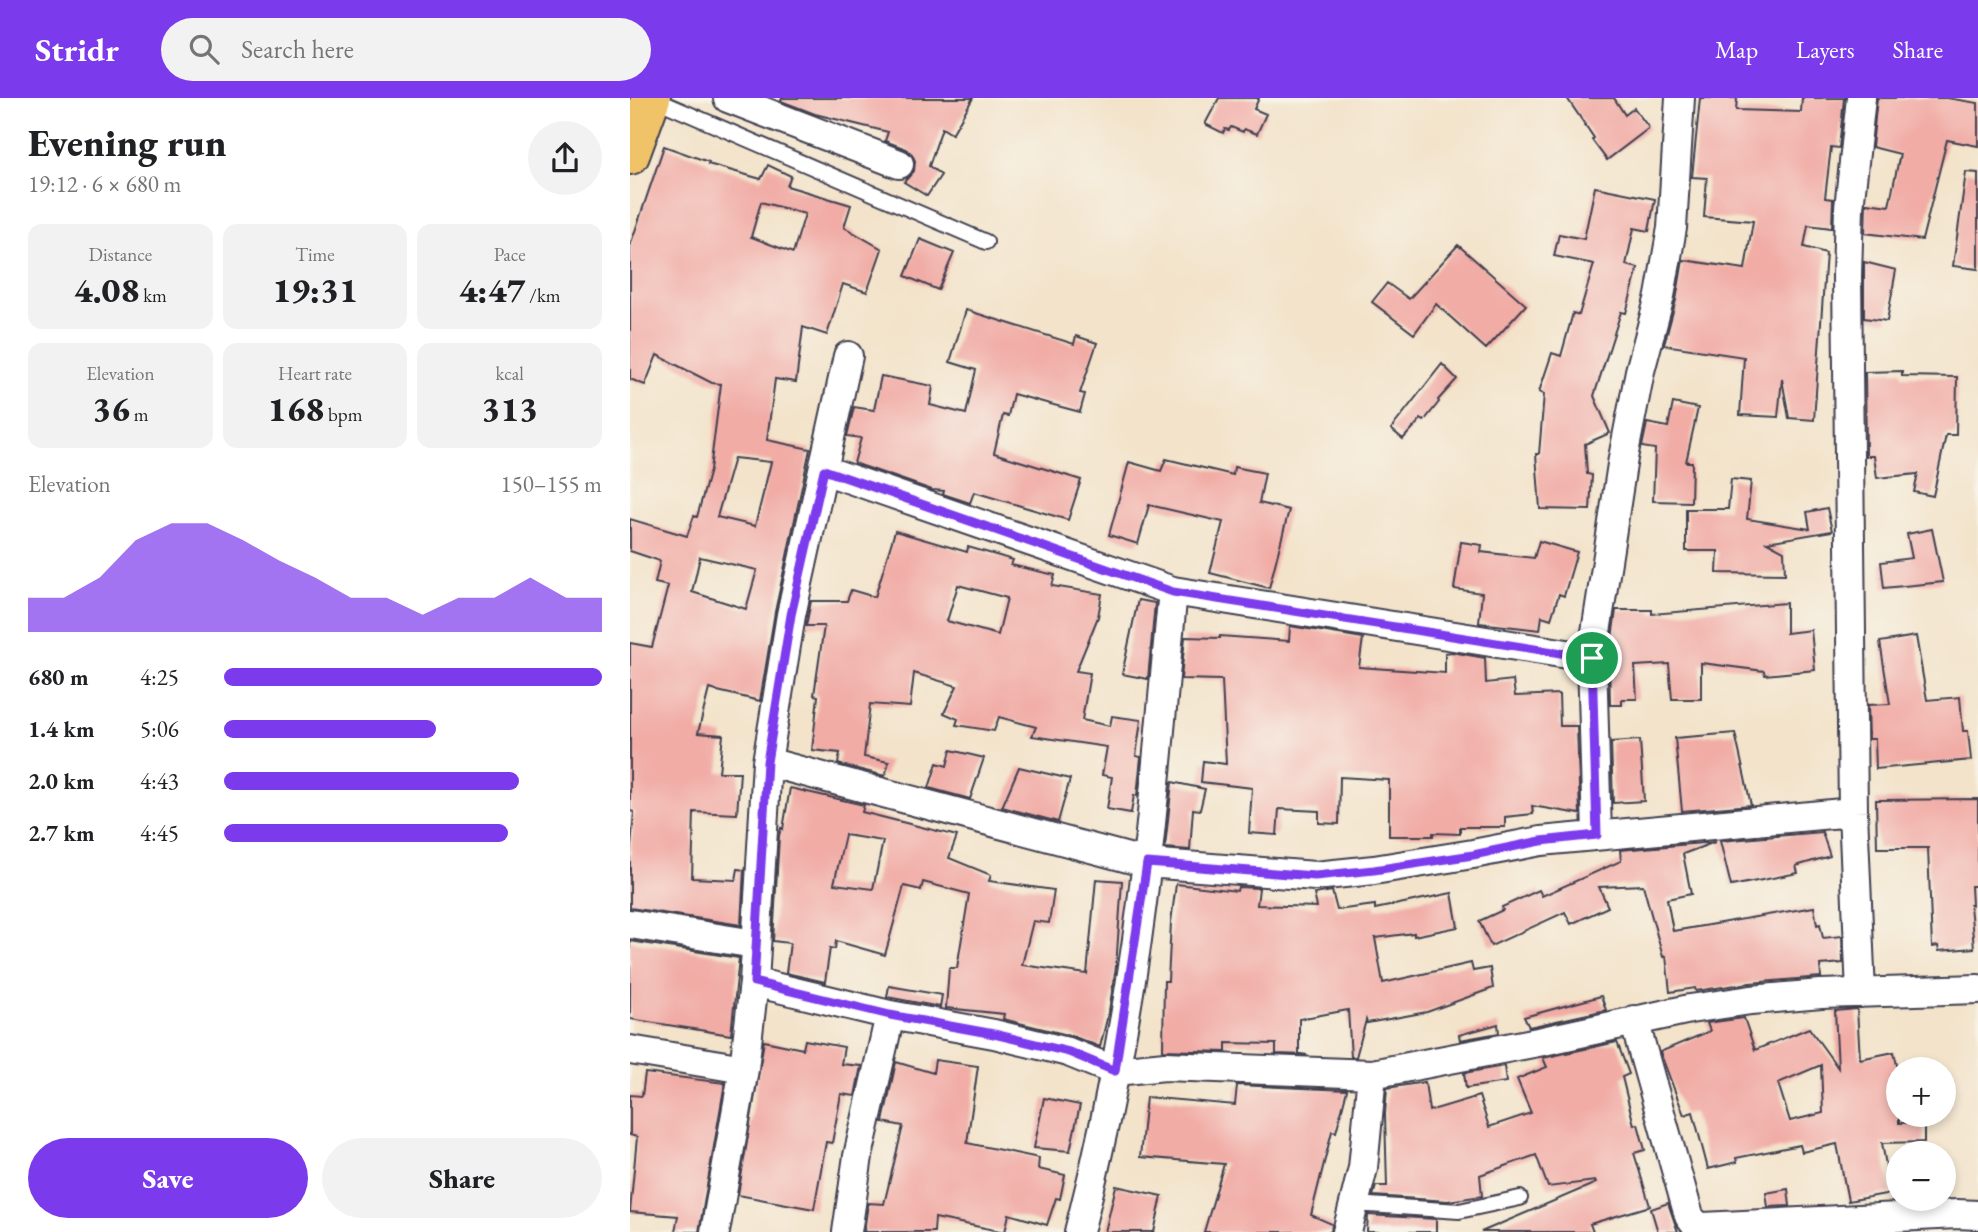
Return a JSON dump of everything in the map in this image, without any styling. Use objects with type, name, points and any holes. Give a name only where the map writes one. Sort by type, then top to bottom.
[{"type":"highway","points":[[630,155],[651,98]]},
{"type":"street","points":[[727,98],[899,164]]},
{"type":"street","points":[[1597,835],[1592,658],[1623,458],[1640,371],[1660,296],[1672,228],[1680,98]]},
{"type":"street","points":[[1861,98],[1849,208],[1847,276],[1853,812],[1861,993]]},
{"type":"street","points":[[716,1232],[744,1069],[754,982],[767,762],[791,615],[848,356]]},
{"type":"street","points":[[824,470],[1173,592],[1592,658]]},
{"type":"street","points":[[1079,1232],[1115,1071],[1147,863],[1173,592]]},
{"type":"street","points":[[767,762],[1147,863],[1315,876],[1411,864],[1541,841],[1853,812]]},
{"type":"street","points":[[630,924],[755,944]]},
{"type":"street","points":[[754,982],[890,1015],[994,1034],[1069,1052],[1115,1071],[1165,1066],[1372,1074],[1543,1041],[1634,1020],[1751,1000],[1821,994],[1978,989]]},
{"type":"street","points":[[846,1232],[858,1156],[890,1015]]},
{"type":"street","points":[[1634,1020],[1689,1216],[1695,1224],[1703,1227],[1978,1215]]},
{"type":"street","points":[[630,1050],[744,1069]]},
{"type":"street","points":[[1347,1232],[1363,1168],[1372,1074]]},
{"type":"lane","points":[[651,98],[986,242]]},
{"type":"lane","points":[[1354,1204],[1459,1211],[1520,1198]]},
{"type":"building","points":[[782,98],[973,98],[952,134],[942,128],[929,166],[941,175],[927,196],[904,182],[914,171],[915,161],[906,149],[885,141],[888,132],[815,114],[781,101]]},
{"type":"building","points":[[1219,98],[1259,98],[1254,109],[1266,114],[1257,134],[1231,127],[1223,133],[1205,124]]},
{"type":"building","points":[[1567,98],[1614,98],[1625,115],[1634,108],[1649,128],[1607,160]]},
{"type":"building","points":[[1700,98],[1737,98],[1736,110],[1801,112],[1802,98],[1844,98],[1839,148],[1831,147],[1825,198],[1833,199],[1832,228],[1808,225],[1804,247],[1826,253],[1814,420],[1789,418],[1782,379],[1778,417],[1740,415],[1744,357],[1664,345],[1683,260],[1745,269],[1753,221],[1704,217],[1707,178],[1692,177]]},
{"type":"building","points":[[1877,98],[1947,98],[1978,103],[1978,146],[1947,140],[1922,240],[1865,233],[1866,203],[1889,206],[1900,154],[1872,147]]},
{"type":"building","points":[[664,146],[709,162],[708,164],[761,179],[768,165],[791,176],[787,186],[851,205],[844,227],[882,249],[867,292],[843,284],[827,335],[803,327],[796,382],[775,379],[767,440],[810,449],[775,612],[760,701],[709,689],[698,733],[723,735],[719,772],[740,772],[737,814],[694,812],[692,878],[736,880],[738,869],[744,870],[741,925],[630,908],[634,812],[630,811],[630,643],[652,647],[668,586],[655,583],[660,561],[630,551],[630,519],[687,536],[694,516],[697,517],[710,470],[721,384],[712,383],[657,355],[645,385],[630,379],[630,246]],"holes":[[[761,202],[805,214],[793,253],[751,237]],[[734,458],[771,462],[755,526],[717,517]],[[700,557],[757,570],[746,609],[692,592]]]},
{"type":"building","points":[[1966,172],[1978,173],[1978,269],[1953,266]]},
{"type":"building","points":[[1595,187],[1655,199],[1649,231],[1634,228],[1626,265],[1638,268],[1626,313],[1621,312],[1594,396],[1610,433],[1585,444],[1587,474],[1592,475],[1590,510],[1540,509],[1536,454],[1539,454],[1544,394],[1539,392],[1552,353],[1561,356],[1573,313],[1579,315],[1594,264],[1554,256],[1559,234],[1584,239]]},
{"type":"building","points":[[920,239],[954,253],[938,290],[905,276]]},
{"type":"building","points":[[1458,245],[1526,305],[1486,349],[1436,304],[1414,334],[1372,302],[1387,283],[1409,299]]},
{"type":"building","points":[[1864,262],[1896,270],[1887,321],[1864,318]]},
{"type":"building","points":[[966,310],[1074,344],[1076,336],[1097,343],[1080,393],[1085,394],[1080,412],[1013,394],[1008,416],[1003,415],[994,453],[1081,480],[1068,520],[974,492],[970,503],[943,494],[944,491],[932,490],[854,463],[861,438],[847,436],[854,407],[874,410],[881,376],[933,386],[930,405],[966,414],[976,370],[950,362]]},
{"type":"building","points":[[1442,364],[1457,379],[1424,421],[1421,419],[1403,439],[1391,429]]},
{"type":"building","points":[[1902,371],[1902,376],[1957,377],[1956,435],[1946,435],[1933,496],[1914,492],[1918,474],[1877,478],[1874,456],[1866,456],[1865,372]]},
{"type":"building","points":[[1673,403],[1698,408],[1686,462],[1692,462],[1691,502],[1653,501],[1655,449],[1642,447],[1647,423],[1668,427]]},
{"type":"building","points":[[1166,459],[1233,475],[1234,467],[1265,473],[1259,503],[1289,510],[1269,588],[1210,573],[1223,522],[1149,505],[1138,544],[1109,535],[1129,462],[1161,471]]},
{"type":"building","points":[[1731,479],[1751,481],[1747,519],[1810,529],[1807,512],[1827,508],[1832,531],[1767,542],[1784,551],[1785,574],[1717,573],[1718,551],[1686,551],[1686,509],[1728,509]]},
{"type":"building","points":[[1932,529],[1943,582],[1884,588],[1881,562],[1912,558],[1907,534]]},
{"type":"building","points":[[895,531],[967,552],[968,547],[1013,560],[1011,565],[1055,575],[1052,586],[1102,594],[1098,617],[1076,671],[1090,673],[1082,720],[1110,726],[1112,716],[1141,720],[1136,756],[1141,757],[1137,796],[1134,795],[1131,813],[1107,809],[1112,777],[1102,775],[1107,747],[1032,736],[1036,727],[999,717],[994,731],[956,725],[958,719],[944,713],[957,686],[914,673],[910,707],[870,704],[864,757],[889,762],[885,776],[838,764],[840,753],[812,750],[818,696],[814,695],[824,626],[806,626],[811,601],[847,601],[851,590],[875,597]],"holes":[[[958,585],[1007,598],[998,635],[947,621]]]},
{"type":"building","points":[[1539,541],[1577,552],[1564,596],[1559,594],[1551,619],[1542,616],[1540,630],[1479,623],[1482,593],[1454,589],[1461,542],[1482,545],[1481,552],[1534,558]]},
{"type":"building","points":[[1138,600],[1155,603],[1148,679],[1122,674]]},
{"type":"building","points":[[1786,603],[1786,633],[1811,630],[1815,670],[1765,675],[1764,671],[1701,663],[1701,699],[1672,699],[1669,664],[1635,666],[1637,699],[1622,699],[1622,705],[1610,705],[1609,659],[1616,610],[1652,610],[1652,614]]},
{"type":"building","points":[[1290,626],[1363,638],[1359,667],[1445,673],[1445,653],[1452,652],[1485,658],[1486,683],[1513,680],[1515,696],[1559,694],[1560,726],[1577,726],[1580,814],[1532,806],[1533,814],[1505,817],[1505,827],[1460,827],[1460,834],[1389,836],[1389,780],[1340,777],[1339,824],[1319,823],[1319,811],[1279,809],[1277,835],[1249,833],[1252,788],[1201,782],[1203,761],[1226,764],[1222,680],[1181,679],[1185,637],[1220,636],[1289,641]]},
{"type":"building","points":[[1916,636],[1927,700],[1960,697],[1963,731],[1968,731],[1971,760],[1876,769],[1875,739],[1869,739],[1868,705],[1890,704],[1880,642]]},
{"type":"building","points":[[1735,733],[1751,805],[1682,811],[1675,738]]},
{"type":"building","points":[[1640,740],[1644,801],[1613,803],[1611,742]]},
{"type":"building","points":[[951,750],[984,758],[970,799],[929,788],[937,763],[947,766]]},
{"type":"building","points":[[1019,767],[1070,779],[1058,822],[1002,807]]},
{"type":"building","points":[[1172,782],[1205,789],[1200,810],[1193,809],[1190,850],[1165,848]]},
{"type":"building","points":[[790,788],[864,805],[862,812],[957,836],[949,858],[991,875],[989,881],[1054,890],[1049,923],[1033,921],[1022,965],[1087,974],[1096,879],[1122,881],[1116,967],[1100,1047],[1072,1036],[1003,1019],[1004,1014],[946,1008],[949,968],[957,968],[969,894],[923,882],[921,890],[904,886],[885,955],[836,941],[835,949],[830,948],[825,982],[786,973],[790,943],[773,941],[779,836],[781,828],[783,829]],"holes":[[[845,835],[883,841],[873,889],[834,884]]]},
{"type":"building","points":[[1978,799],[1978,886],[1971,886],[1970,905],[1974,948],[1939,951],[1938,946],[1932,947],[1928,848],[1877,848],[1876,800]]},
{"type":"building","points":[[1822,832],[1830,856],[1796,866],[1798,873],[1731,886],[1720,841]]},
{"type":"building","points":[[1715,842],[1683,854],[1691,894],[1667,899],[1673,931],[1814,907],[1817,925],[1820,924],[1823,938],[1842,936],[1843,963],[1820,965],[1821,977],[1670,992],[1666,956],[1663,957],[1643,885],[1599,887],[1608,907],[1571,924],[1565,912],[1491,946],[1479,921],[1539,890],[1542,896],[1621,861],[1620,850]]},
{"type":"building","points":[[1176,884],[1237,891],[1238,887],[1259,888],[1257,905],[1317,907],[1314,894],[1332,891],[1337,910],[1375,905],[1375,909],[1452,893],[1458,927],[1414,936],[1414,933],[1375,938],[1383,983],[1471,963],[1473,971],[1490,968],[1493,988],[1427,1012],[1367,1023],[1366,1020],[1356,1057],[1351,1057],[1348,1010],[1299,1019],[1299,1054],[1307,1055],[1276,1054],[1276,1044],[1226,1043],[1226,1052],[1163,1050],[1164,981],[1168,981]]},
{"type":"building","points":[[630,941],[739,958],[731,1035],[630,1019]]},
{"type":"building","points":[[889,986],[942,995],[940,1007],[887,997]]},
{"type":"building","points":[[1601,996],[1606,1010],[1529,1027],[1524,1017]]},
{"type":"building","points":[[1857,1009],[1860,1059],[1894,1052],[1895,1057],[1886,1057],[1886,1127],[1924,1127],[1924,1141],[1882,1143],[1886,1165],[1886,1194],[1848,1201],[1837,1144],[1802,1152],[1800,1145],[1736,1158],[1737,1162],[1708,1169],[1693,1112],[1684,1115],[1660,1052],[1710,1031],[1707,1023],[1744,1018],[1755,1050],[1809,1028],[1838,1068],[1835,1011]],"holes":[[[1821,1065],[1823,1113],[1790,1121],[1778,1083]]]},
{"type":"building","points":[[1498,1024],[1499,1033],[1460,1040],[1459,1035]]},
{"type":"building","points":[[805,1040],[844,1047],[841,1064],[861,1066],[855,1096],[841,1094],[832,1143],[826,1142],[814,1209],[738,1195],[764,1041],[803,1049]]},
{"type":"building","points":[[1617,1042],[1629,1074],[1622,1077],[1634,1125],[1638,1124],[1645,1150],[1634,1153],[1650,1206],[1590,1224],[1593,1232],[1481,1232],[1596,1183],[1548,1187],[1536,1155],[1480,1175],[1482,1196],[1448,1201],[1373,1196],[1376,1186],[1387,1186],[1387,1088],[1425,1082],[1429,1111],[1479,1096],[1489,1127],[1531,1113],[1517,1079],[1547,1067],[1543,1058]]},
{"type":"building","points":[[935,1060],[978,1066],[967,1143],[1039,1158],[1038,1169],[1065,1175],[1060,1199],[1056,1198],[1047,1225],[1009,1214],[1005,1232],[935,1218],[934,1232],[864,1232],[868,1203],[884,1204],[903,1126],[883,1122],[896,1062],[933,1073]]},
{"type":"building","points":[[1504,1066],[1506,1082],[1466,1088],[1464,1073]]},
{"type":"building","points":[[645,1073],[725,1083],[699,1232],[675,1232],[678,1216],[630,1212],[637,1137],[630,1135],[630,1095],[642,1096]]},
{"type":"building","points":[[1237,1085],[1347,1090],[1336,1132],[1332,1131],[1311,1215],[1332,1224],[1331,1232],[1204,1232],[1224,1164],[1140,1157],[1146,1097],[1235,1105]]},
{"type":"building","points":[[1044,1098],[1080,1105],[1070,1151],[1034,1148]]},
{"type":"building","points":[[1116,1186],[1162,1196],[1154,1232],[1105,1232]]},
{"type":"building","points":[[1788,1189],[1790,1206],[1768,1207],[1766,1193]]},
{"type":"building","points":[[1668,1203],[1678,1232],[1658,1232],[1651,1209]]},
{"type":"building","points":[[1368,1215],[1436,1219],[1436,1232],[1367,1232]]},
{"type":"route","points":[[824,470],[1173,592],[1592,658],[1597,835],[1541,841],[1473,855],[1374,870],[1315,876],[1147,863],[1115,1071],[1069,1052],[994,1034],[890,1015],[754,982],[767,762],[791,615],[824,470]]}]
